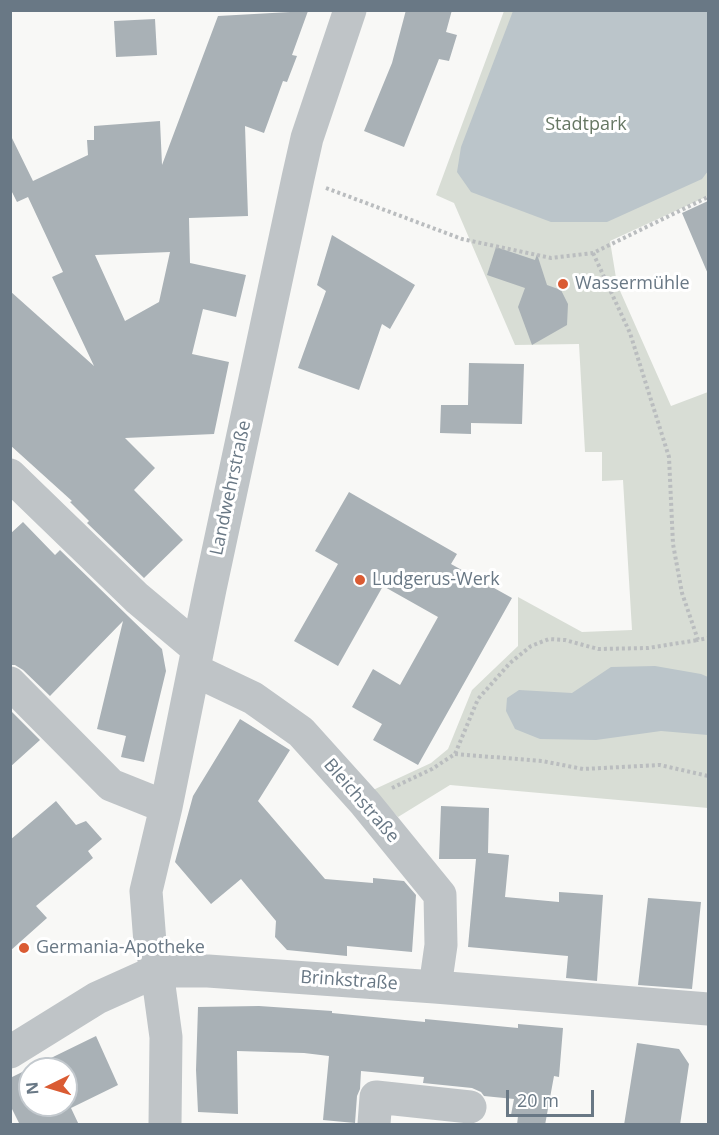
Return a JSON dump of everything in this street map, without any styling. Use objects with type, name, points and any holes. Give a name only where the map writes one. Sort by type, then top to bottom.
[{"type":"street","name":"Landwehrstraße","points":[[165,1125],[166,1036],[157,971],[150,943],[146,891],[166,807],[298,178],[308,138],[350,10]]},
{"type":"street","name":"Bleichstraße","points":[[10,475],[137,598],[196,659],[301,732],[365,803],[440,895],[441,945],[435,987]]},
{"type":"street","points":[[10,683],[111,785],[166,807]]},
{"type":"street","name":"Brinkstraße","points":[[10,1052],[97,998],[157,971],[208,971],[435,987],[708,1010]]},
{"type":"street","points":[[374,1125],[376,1097],[470,1107]]},
{"type":"path","points":[[298,178],[462,239],[551,258],[593,253],[708,197]]},
{"type":"path","points":[[593,253],[630,333],[669,457],[673,544],[682,593],[698,640]]},
{"type":"path","points":[[365,803],[432,769],[455,754],[478,699],[510,663],[531,646],[549,639],[565,640],[598,649],[648,648],[708,638]]},
{"type":"path","points":[[455,754],[542,761],[583,769],[660,765],[708,776]]},
{"type":"green space","points":[[504,11],[708,11],[708,196],[610,241],[617,284],[671,406],[708,392],[708,808],[450,785],[398,817],[373,790],[431,763],[448,749],[472,690],[518,646],[518,597],[582,632],[632,630],[623,480],[602,481],[602,452],[585,452],[579,344],[515,345],[454,203],[436,195]]},
{"type":"shaded area","name":"Stadtpark","points":[[513,11],[708,11],[708,171],[702,179],[607,222],[551,222],[471,192],[457,172],[461,147]]},
{"type":"shaded area","points":[[655,666],[708,677],[708,735],[661,731],[596,740],[540,739],[515,729],[506,711],[507,698],[519,690],[572,693],[611,667]]},
{"type":"building","points":[[406,10],[452,10],[446,32],[457,35],[449,61],[439,59],[404,147],[364,131],[392,63]]},
{"type":"building","points":[[308,11],[292,55],[297,56],[287,82],[283,81],[264,133],[245,126],[248,216],[189,218],[190,263],[246,275],[236,317],[203,309],[192,354],[229,362],[214,434],[125,438],[155,468],[134,490],[183,540],[144,578],[87,523],[89,521],[70,502],[72,501],[10,445],[10,291],[94,366],[52,277],[63,272],[28,197],[17,202],[10,188],[10,134],[33,181],[88,155],[87,140],[94,140],[94,126],[160,121],[162,165],[218,16]],"holes":[[[170,252],[159,302],[125,321],[95,255]]]},
{"type":"building","points":[[155,19],[157,55],[116,57],[114,21]]},
{"type":"building","points":[[708,201],[708,274],[682,213]]},
{"type":"building","points":[[332,235],[415,285],[390,329],[382,324],[359,390],[298,368],[326,291],[317,285]]},
{"type":"building","points":[[496,247],[535,260],[537,254],[547,285],[561,290],[568,304],[567,325],[532,345],[518,307],[525,288],[487,275]]},
{"type":"building","points":[[469,363],[524,364],[522,424],[471,423],[471,434],[440,433],[441,405],[468,405]]},
{"type":"building","points":[[349,492],[457,554],[451,564],[512,598],[418,765],[373,740],[382,724],[352,707],[373,669],[400,685],[438,617],[383,586],[338,666],[294,641],[338,564],[315,551]]},
{"type":"building","points":[[23,522],[55,555],[60,550],[162,649],[166,671],[144,762],[121,757],[126,736],[97,729],[123,621],[50,696],[23,670],[10,665],[10,534]]},
{"type":"building","points":[[10,710],[40,740],[10,767]]},
{"type":"building","points":[[240,719],[290,750],[258,801],[325,879],[373,883],[373,878],[404,881],[416,895],[412,952],[347,946],[347,956],[287,950],[275,937],[276,921],[241,879],[211,904],[175,862],[193,796]]},
{"type":"building","points":[[56,801],[76,825],[86,821],[102,839],[88,851],[93,858],[36,906],[47,918],[10,951],[10,840]]},
{"type":"building","points":[[441,806],[489,808],[488,853],[509,855],[505,897],[559,902],[559,892],[603,895],[597,981],[566,978],[568,956],[468,947],[476,859],[439,859]]},
{"type":"building","points":[[648,898],[701,902],[692,989],[638,985]]},
{"type":"building","points":[[259,1006],[332,1011],[332,1013],[425,1022],[425,1019],[518,1028],[518,1024],[563,1028],[559,1077],[554,1076],[545,1125],[517,1125],[518,1116],[511,1115],[514,1099],[484,1096],[472,1088],[423,1083],[424,1077],[361,1071],[355,1123],[323,1120],[329,1056],[304,1053],[237,1051],[238,1114],[198,1112],[196,1070],[198,1007]]},
{"type":"building","points":[[96,1036],[118,1085],[78,1105],[78,1057],[53,1057]]},
{"type":"building","points":[[637,1043],[679,1049],[689,1064],[680,1125],[624,1125]]},
{"type":"building","points":[[18,1074],[18,1117],[75,1117],[79,1125],[20,1125],[10,1105],[10,1078]]},
{"type":"place","name":"Wassermühle","points":[[563,284]]},
{"type":"place","name":"Ludgerus-Werk","points":[[360,580]]},
{"type":"place","name":"Germania-Apotheke","points":[[24,948]]}]
